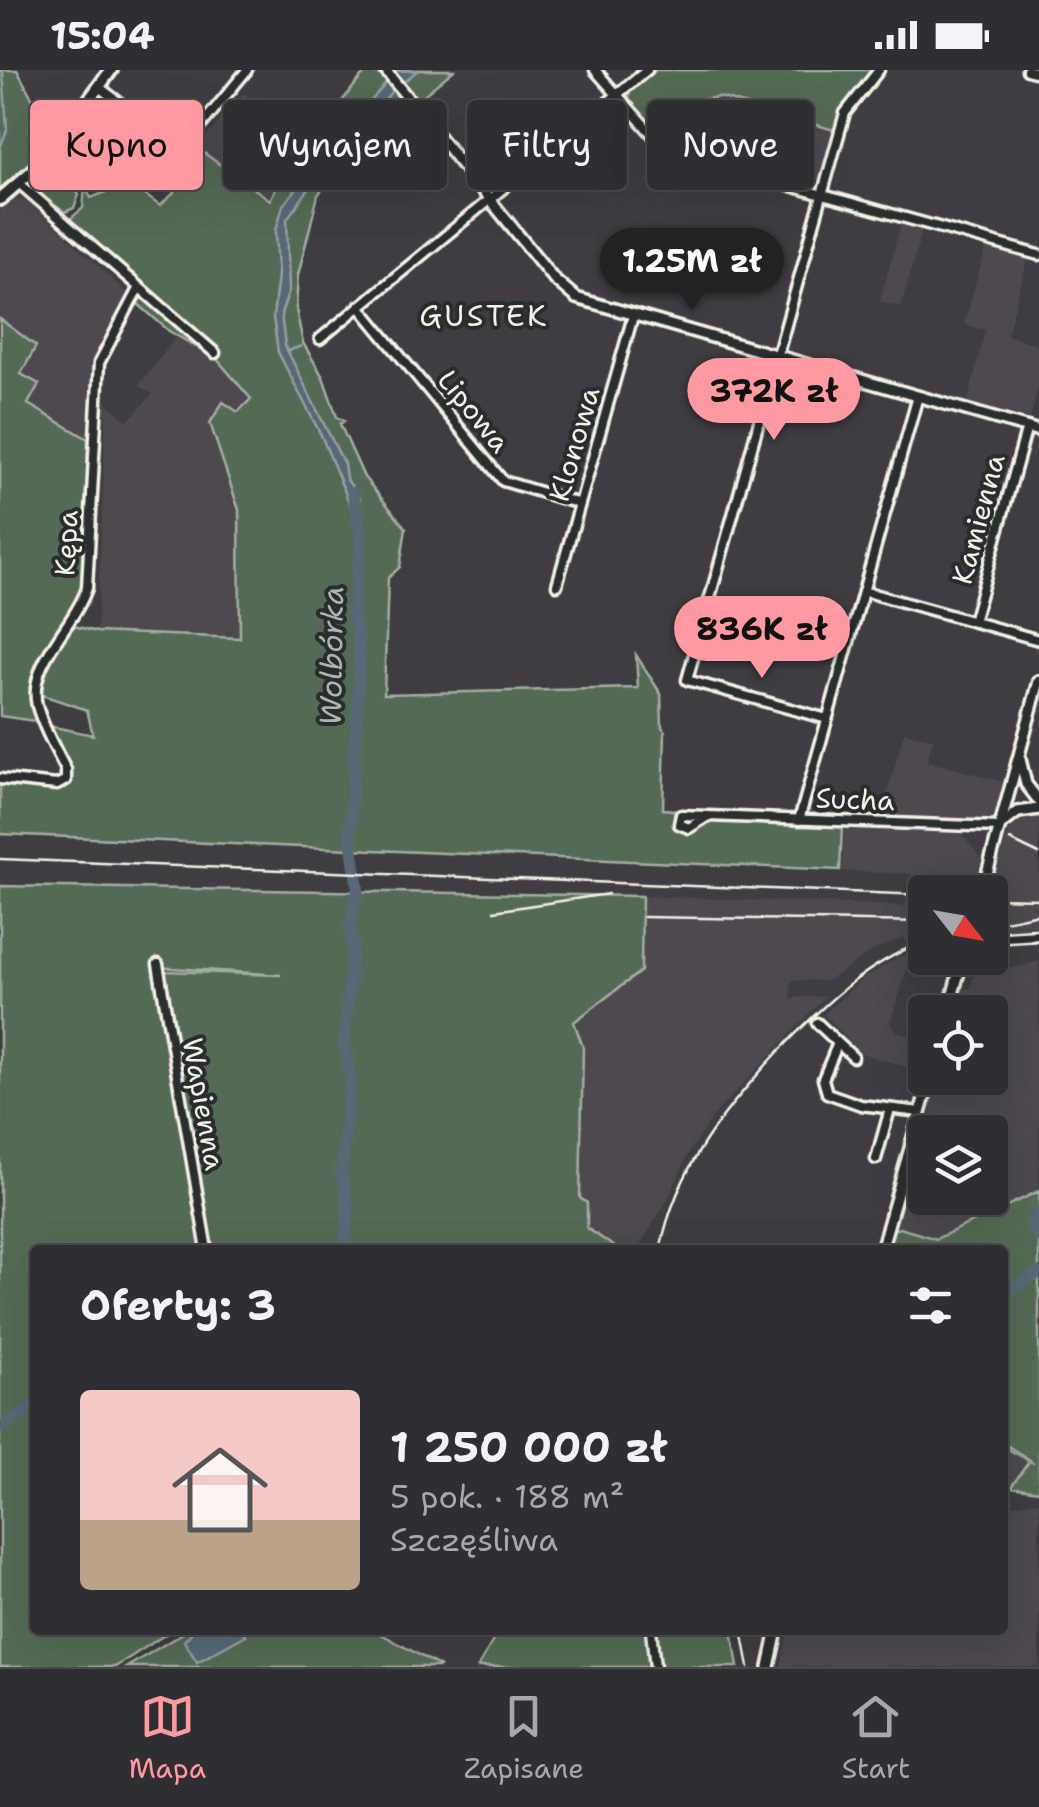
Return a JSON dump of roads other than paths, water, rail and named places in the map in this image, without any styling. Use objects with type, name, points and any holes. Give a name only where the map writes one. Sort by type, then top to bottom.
[{"type":"main road","points":[[0,199],[46,159],[111,70]]},
{"type":"street","points":[[99,87],[182,150],[247,70]]},
{"type":"street","points":[[385,70],[565,291],[592,304],[1039,431]]},
{"type":"street","points":[[595,70],[668,152],[1039,255]]},
{"type":"street","points":[[320,338],[647,70]]},
{"type":"street","points":[[827,719],[688,680],[845,113],[879,70]]},
{"type":"street","points":[[1027,70],[1039,73]]},
{"type":"street","points":[[20,184],[215,353]]},
{"type":"street","name":"Kępa","points":[[0,779],[57,785],[66,780],[66,770],[38,710],[36,679],[80,610],[87,588],[99,362],[138,289]]},
{"type":"street","name":"Lipowa","points":[[360,306],[503,481],[580,504]]},
{"type":"street","name":"Klonowa","points":[[557,585],[633,316]]},
{"type":"street","points":[[799,820],[918,396]]},
{"type":"street","name":"Kamienna","points":[[973,622],[1026,427]]},
{"type":"street","points":[[863,591],[1039,640]]},
{"type":"street","points":[[986,875],[1039,681]]},
{"type":"street","points":[[1019,754],[1021,774],[1039,801]]},
{"type":"street","points":[[1007,799],[1039,809]]},
{"type":"street","points":[[999,827],[1018,812],[1039,809]]},
{"type":"street","name":"Sucha","points":[[708,816],[999,827]]},
{"type":"street","points":[[1008,937],[1039,935]]},
{"type":"street","name":"Wapienna","points":[[158,964],[206,1245]]},
{"type":"street","points":[[816,1023],[854,1057]]},
{"type":"street","points":[[838,1043],[823,1079],[827,1093],[860,1105],[920,1112]]},
{"type":"street","points":[[881,1245],[925,1095]]},
{"type":"street","points":[[876,1159],[890,1109]]},
{"type":"street","points":[[652,1635],[656,1667]]},
{"type":"street","points":[[769,1667],[776,1635]]},
{"type":"water","points":[[418,70],[385,100],[372,100],[396,71]]},
{"type":"water","points":[[296,190],[308,190],[287,219],[289,291],[281,314],[285,346],[344,464],[346,478],[360,499],[352,509],[321,435],[278,352],[273,317],[278,275],[276,231],[283,205]]},
{"type":"water","points":[[189,1635],[246,1635],[197,1662],[184,1641]]},
{"type":"waterway","points":[[0,148],[7,130],[3,70]]},
{"type":"waterway","points":[[288,351],[301,346]]},
{"type":"waterway","name":"Wolbórka","points":[[345,1245],[348,1205],[341,1172],[350,1079],[344,1042],[353,945],[350,929],[358,889],[350,832],[359,677],[358,637],[352,612],[362,541],[353,493]]},
{"type":"waterway","points":[[1039,1213],[1031,1225],[1039,1235]]},
{"type":"waterway","points":[[1008,1292],[1039,1272]]},
{"type":"waterway","name":"Wolbórka","points":[[0,1428],[30,1408]]},
{"type":"waterway","points":[[1008,1449],[1033,1463]]},
{"type":"railway","points":[[1010,840],[1039,854]]},
{"type":"railway","points":[[0,859],[908,894]]},
{"type":"railway","points":[[494,911],[608,894]]},
{"type":"railway","points":[[1008,898],[1039,899]]},
{"type":"railway","points":[[1008,920],[1039,914]]},
{"type":"railway","points":[[644,917],[908,922]]},
{"type":"railway","points":[[661,1245],[690,1166],[740,1095],[796,1033],[846,987],[908,948]]},
{"type":"railway","points":[[743,1635],[749,1667]]},
{"type":"district","name":"GUSTEK","points":[[484,316]]}]
